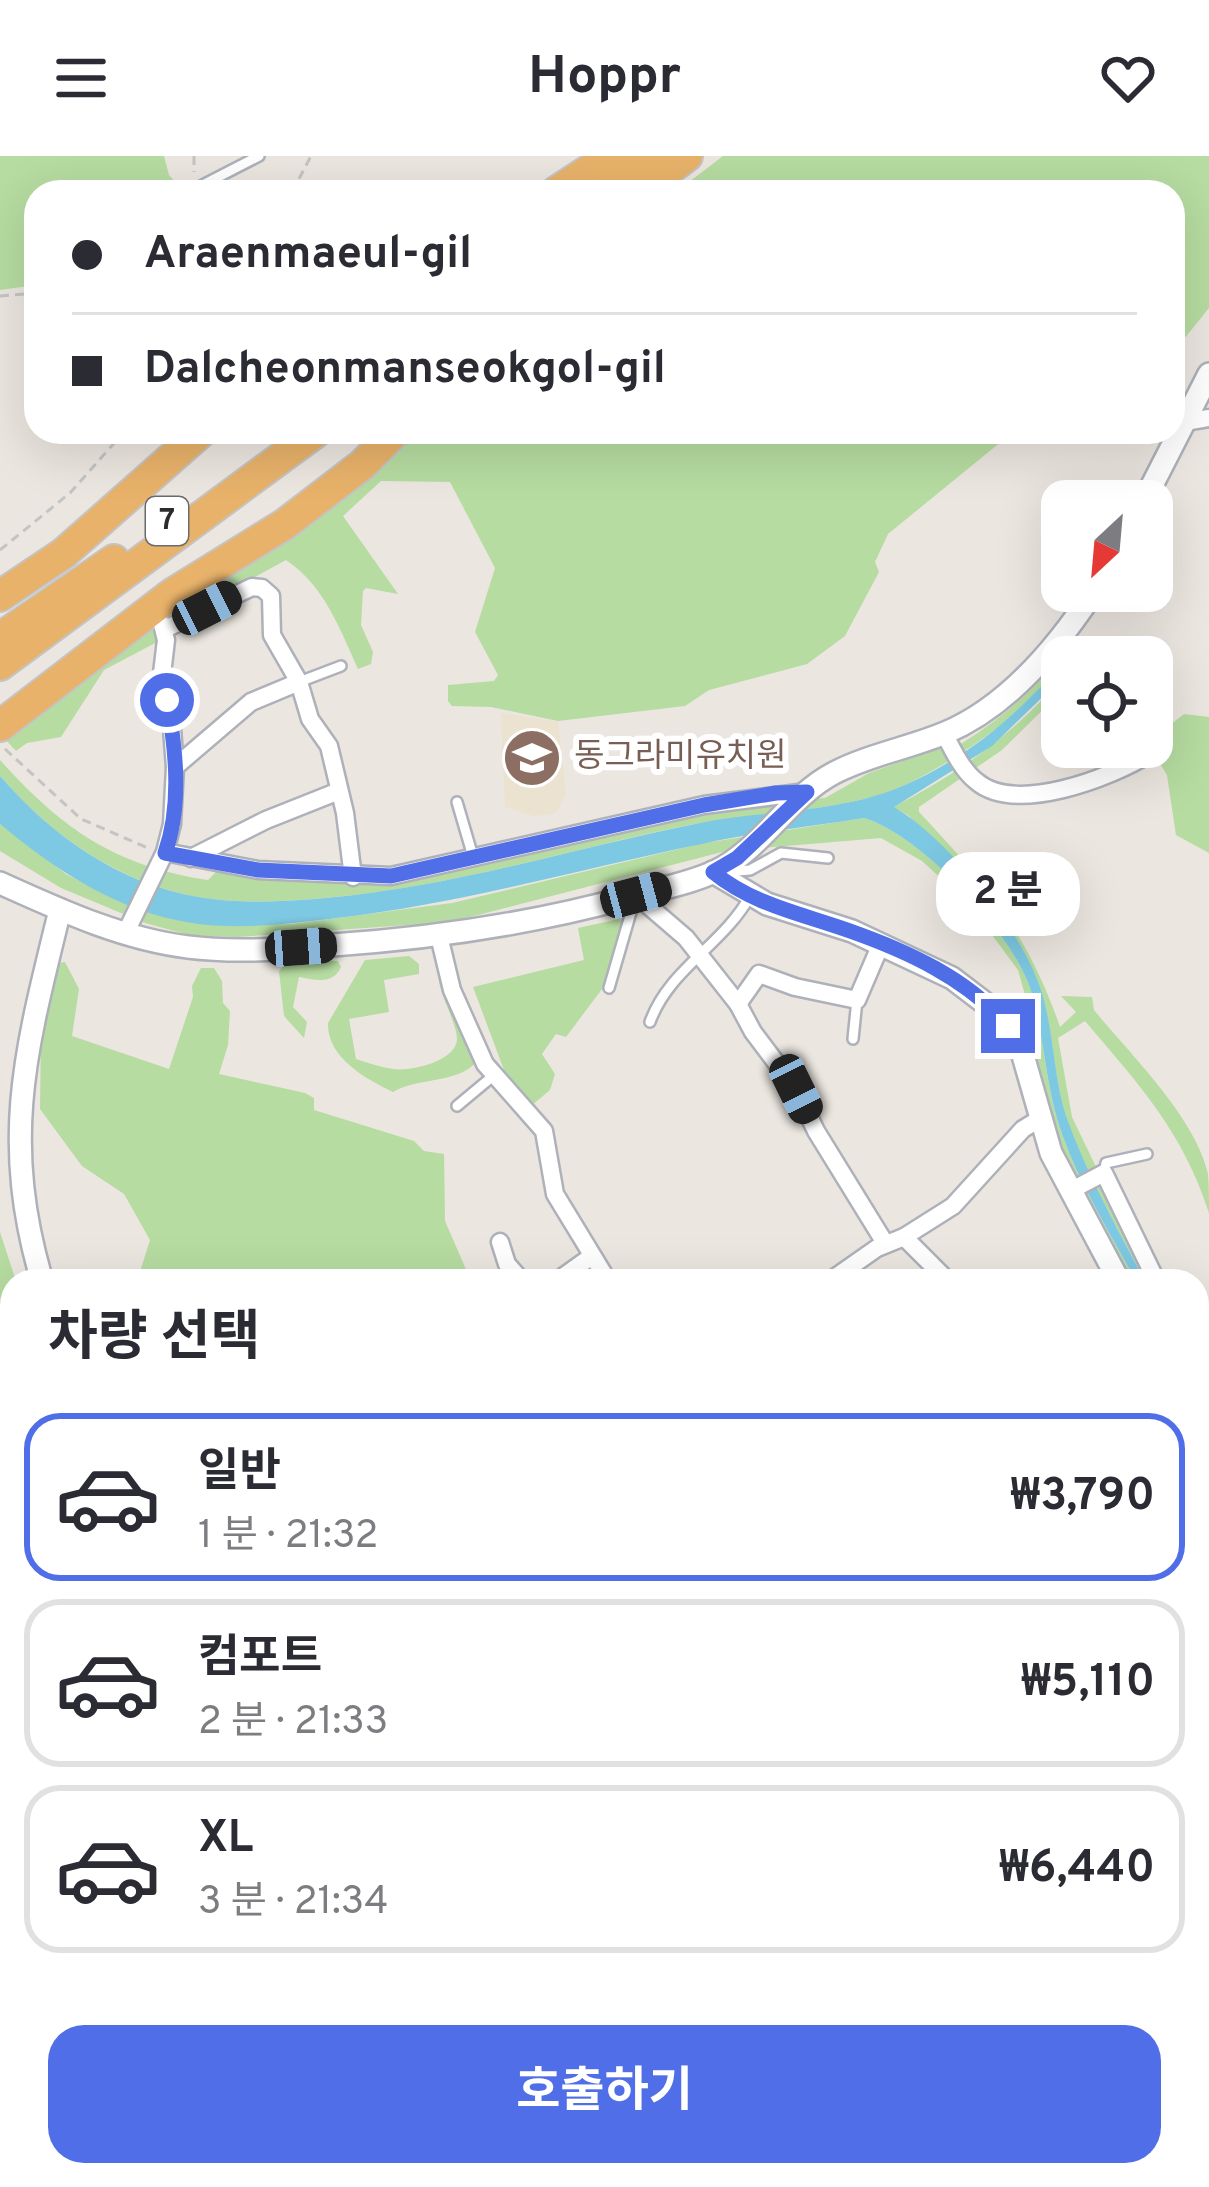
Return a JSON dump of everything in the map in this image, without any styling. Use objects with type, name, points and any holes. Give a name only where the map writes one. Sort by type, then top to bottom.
[{"type":"highway","points":[[574,180],[611,156]]},
{"type":"highway","points":[[616,180],[649,156]]},
{"type":"highway","points":[[657,180],[692,156]]},
{"type":"highway","points":[[667,180],[692,156]]},
{"type":"highway","points":[[0,596],[64,553],[187,444]]},
{"type":"highway","name":"7","points":[[0,638],[132,548],[267,444]]},
{"type":"highway","name":"7","points":[[0,665],[300,444]]},
{"type":"highway","points":[[9,719],[172,594],[285,524],[383,444]]},
{"type":"street","points":[[1197,420],[1209,374]]},
{"type":"street","points":[[1158,480],[1181,444]]},
{"type":"street","points":[[129,926],[163,857],[172,824],[175,767],[161,682],[162,623],[242,590],[262,588],[273,601],[272,635],[299,682],[310,719],[329,746],[353,877]]},
{"type":"street","points":[[0,883],[60,910],[129,926],[185,947],[229,950],[439,936],[541,919],[713,872],[746,850],[804,795],[852,764],[948,740],[1024,677],[1077,612]]},
{"type":"street","points":[[175,767],[251,702],[299,682]]},
{"type":"street","points":[[948,740],[969,774],[994,792],[1024,794],[1108,776],[1123,768]]},
{"type":"street","points":[[191,858],[266,820],[339,791]]},
{"type":"street","points":[[163,857],[258,870],[391,876],[704,805],[776,793],[804,795]]},
{"type":"street","points":[[713,872],[750,895],[881,944],[952,978],[994,1010],[1020,1045],[1052,1153],[1113,1269]]},
{"type":"street","points":[[636,895],[700,954],[738,1004],[796,1089],[885,1244]]},
{"type":"street","points":[[38,1269],[20,1206],[16,1121],[19,1078],[60,910]]},
{"type":"street","points":[[439,936],[452,990],[493,1076],[544,1131],[555,1194],[600,1269]]},
{"type":"street","points":[[738,1004],[759,974],[857,1000],[881,944]]},
{"type":"street","points":[[848,1269],[953,1206],[1017,1135],[1041,1118]]},
{"type":"street","points":[[1074,1189],[1104,1173],[1151,1269]]},
{"type":"street","points":[[904,1237],[936,1269]]},
{"type":"street","points":[[500,1242],[511,1269]]},
{"type":"street","points":[[574,1269],[592,1256]]},
{"type":"lane","points":[[217,180],[259,156]]},
{"type":"lane","points":[[299,682],[341,667]]},
{"type":"lane","points":[[457,802],[474,860]]},
{"type":"lane","points":[[713,872],[750,870],[787,852],[828,857]]},
{"type":"lane","points":[[609,988],[636,895]]},
{"type":"lane","points":[[650,1022],[678,976],[750,895]]},
{"type":"lane","points":[[854,1040],[857,1000]]},
{"type":"lane","points":[[457,1106],[493,1076]]},
{"type":"lane","points":[[1104,1173],[1106,1163],[1147,1154]]},
{"type":"path","points":[[0,550],[70,494],[114,444]]},
{"type":"path","points":[[0,743],[81,818],[163,857]]},
{"type":"shaded area","name":"동그라미유치원","points":[[501,713],[558,722],[566,794],[555,814],[533,816],[505,807]]},
{"type":"green space","points":[[0,156],[164,156],[174,180],[24,180],[24,287],[0,290]]},
{"type":"green space","points":[[723,156],[1209,156],[1209,308],[1185,338],[1185,180],[692,180]]},
{"type":"green space","points":[[395,444],[998,444],[888,534],[875,562],[879,572],[845,636],[807,664],[709,690],[685,706],[558,721],[491,707],[452,706],[448,685],[494,681],[498,675],[475,632],[495,568],[450,482],[381,481],[343,516],[398,594],[363,591],[361,625],[373,652],[371,664],[358,669],[321,595],[286,560],[183,616],[165,614],[154,620],[159,641],[104,670],[61,737],[27,743],[16,751],[5,739],[114,642],[274,545]]},
{"type":"green space","points":[[1041,679],[1035,695],[986,736],[886,793],[838,805],[689,825],[462,877],[293,901],[197,897],[140,880],[64,837],[0,776],[0,760],[46,806],[92,841],[175,874],[208,880],[218,870],[403,879],[653,823],[775,800],[825,798],[869,773],[942,747],[949,751]]},
{"type":"green space","points":[[1041,700],[1041,712],[1002,750],[919,807],[919,812],[1002,911],[1034,964],[1060,1027],[1076,1012],[1061,996],[1092,997],[1094,1010],[1176,1109],[1208,1174],[1209,1213],[1172,1133],[1085,1021],[1058,1038],[1072,1117],[1145,1269],[1139,1269],[1079,1151],[1064,1110],[1044,1001],[1020,946],[975,888],[909,816],[893,807],[984,751]]},
{"type":"green space","points":[[1184,714],[1209,717],[1209,853],[1176,835],[1163,768],[1173,768],[1173,723]]},
{"type":"green space","points":[[864,818],[912,844],[962,889],[1021,968],[1036,1009],[1062,1134],[1129,1269],[1124,1269],[1065,1159],[1036,1056],[1019,1024],[1029,1009],[1018,970],[969,904],[922,861],[881,838],[726,851],[451,922],[238,937],[189,935],[145,923],[61,888],[0,851],[0,824],[66,874],[109,896],[241,925],[291,924],[452,903],[704,843]]},
{"type":"green space","points":[[619,919],[623,923],[605,985],[566,1037],[556,1034],[542,1054],[555,1074],[550,1090],[531,1106],[504,1070],[473,987],[584,960],[578,928]]},
{"type":"green space","points":[[409,956],[419,964],[419,974],[384,980],[389,1012],[349,1019],[356,1059],[383,1067],[421,1067],[455,1047],[454,1026],[439,983],[442,971],[477,1061],[460,1073],[393,1092],[341,1057],[328,1023],[365,960]]},
{"type":"green space","points":[[338,961],[341,967],[333,977],[299,977],[293,1007],[307,1022],[304,1038],[284,1016],[279,971],[284,965]]},
{"type":"green space","points":[[65,962],[79,989],[72,1036],[169,1069],[193,997],[192,986],[201,968],[214,968],[222,981],[223,1003],[230,1011],[228,1045],[219,1074],[305,1093],[314,1098],[314,1110],[444,1154],[445,1221],[466,1269],[141,1269],[150,1240],[124,1194],[82,1166],[40,1109],[41,1032],[59,963]]},
{"type":"green space","points":[[0,1232],[12,1269],[0,1269]]},
{"type":"water","points":[[1041,686],[1041,698],[992,746],[894,807],[959,863],[1018,941],[1041,990],[1066,1116],[1139,1269],[1129,1269],[1069,1153],[1056,1116],[1031,991],[1006,942],[937,865],[912,844],[864,818],[722,840],[429,904],[246,926],[192,923],[114,899],[66,873],[0,824],[0,776],[88,854],[169,890],[245,901],[373,893],[700,823],[856,801],[928,774],[1010,717]]},
{"type":"place","name":"동그라미유치원","points":[[532,758]]},
{"type":"route","points":[[167,700],[175,767],[172,824],[165,853],[258,870],[391,876],[704,805],[807,792],[737,858],[713,872],[767,904],[852,932],[952,978],[974,991],[1008,1026]]}]
